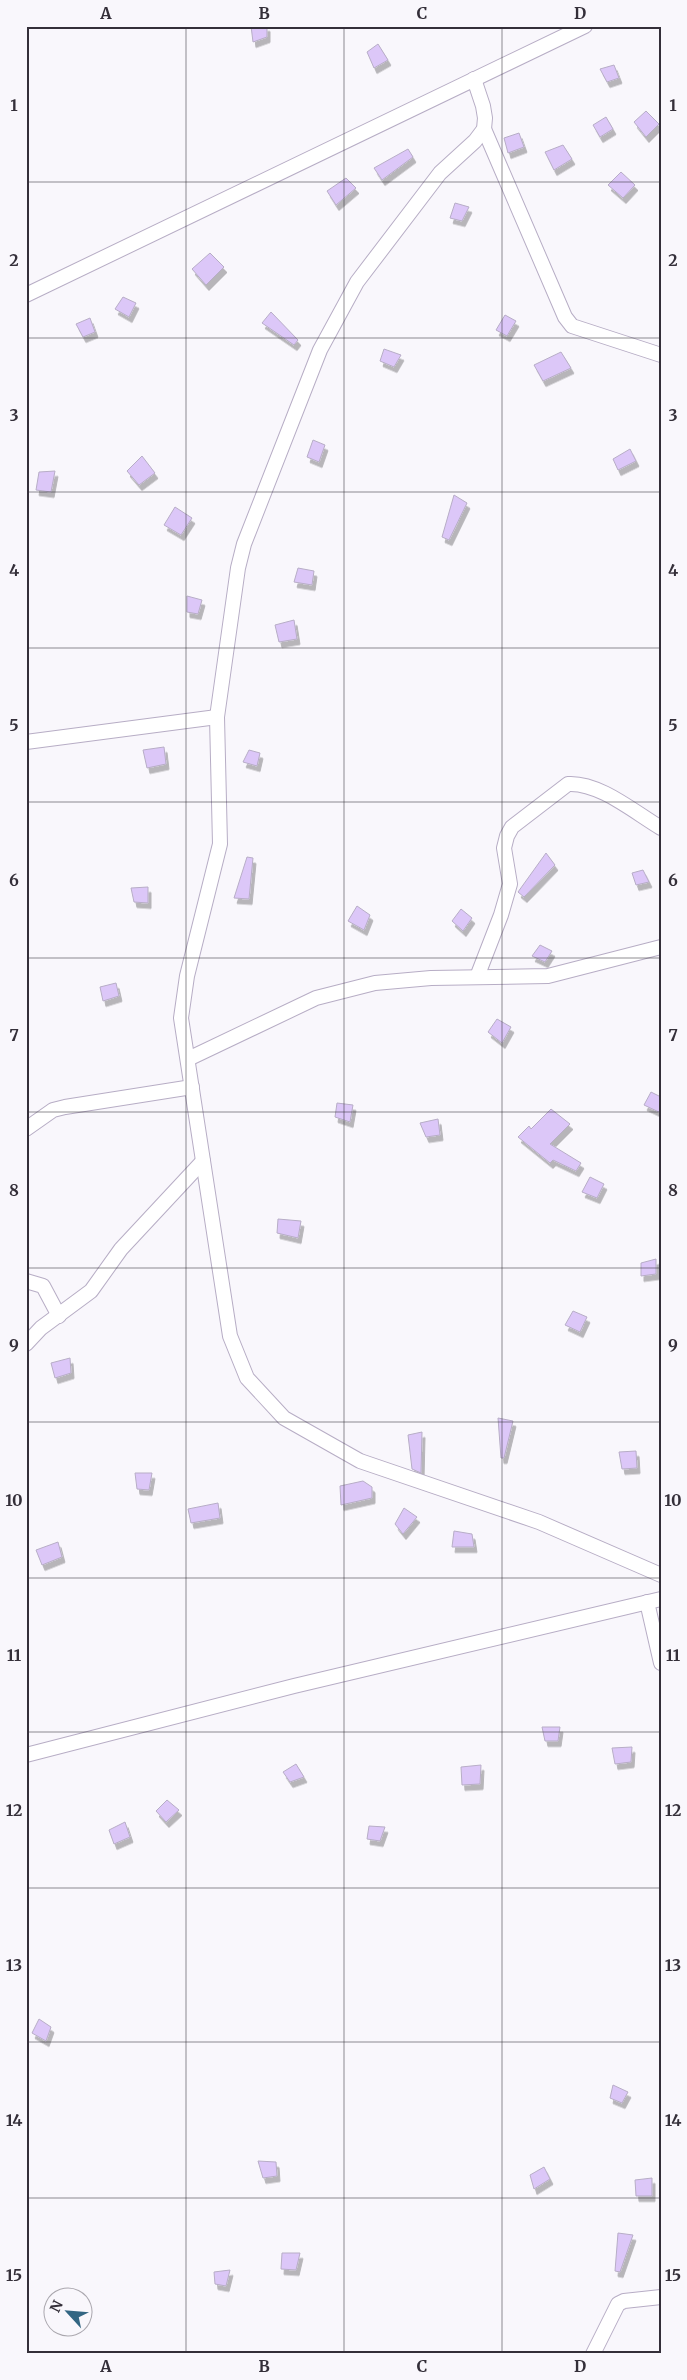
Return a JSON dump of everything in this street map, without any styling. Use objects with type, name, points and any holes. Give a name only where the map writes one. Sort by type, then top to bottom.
[{"type":"street","points":[[26,295],[585,26]]},
{"type":"street","points":[[474,79],[483,106],[484,129],[565,317],[572,326],[661,355]]},
{"type":"street","points":[[484,129],[475,141],[440,172],[357,282],[320,350],[244,544],[238,568],[217,717],[221,812],[220,844],[187,976],[181,1018],[230,1336],[248,1378],[284,1418],[360,1461],[539,1522],[661,1575]]},
{"type":"street","points":[[26,742],[217,717]]},
{"type":"street","points":[[477,977],[501,915],[510,884],[504,848],[512,827],[568,784],[580,783],[593,787],[661,828]]},
{"type":"street","points":[[188,1059],[316,998],[375,983],[431,978],[548,976],[661,948]]},
{"type":"street","points":[[26,1129],[53,1110],[192,1087]]},
{"type":"street","points":[[26,1344],[41,1328],[91,1291],[121,1249],[203,1161]]},
{"type":"street","points":[[26,1281],[43,1286],[59,1316]]},
{"type":"street","points":[[26,1755],[294,1686],[654,1600],[661,1663]]},
{"type":"street","points":[[593,2354],[618,2304],[624,2301],[661,2297]]},
{"type":"building","points":[[251,26],[267,26],[267,37],[253,42]]},
{"type":"building","points":[[378,44],[388,60],[374,68],[367,52]]},
{"type":"building","points":[[614,65],[619,78],[607,82],[600,69]]},
{"type":"building","points":[[646,111],[659,124],[646,137],[634,122]]},
{"type":"building","points":[[606,117],[613,129],[600,137],[593,125]]},
{"type":"building","points":[[519,133],[524,147],[508,153],[504,138]]},
{"type":"building","points":[[563,145],[572,159],[554,170],[545,152]]},
{"type":"building","points":[[408,149],[413,157],[382,180],[374,168]]},
{"type":"building","points":[[621,172],[635,185],[623,198],[608,185]]},
{"type":"building","points":[[346,178],[356,188],[336,205],[327,191]]},
{"type":"building","points":[[455,203],[469,207],[462,221],[450,218]]},
{"type":"building","points":[[210,253],[224,267],[206,285],[192,269]]},
{"type":"building","points":[[123,297],[136,303],[129,317],[115,309]]},
{"type":"building","points":[[271,312],[298,340],[294,345],[262,323]]},
{"type":"building","points":[[505,315],[516,321],[507,336],[496,330]]},
{"type":"building","points":[[90,318],[95,332],[83,337],[76,324]]},
{"type":"building","points":[[384,349],[401,355],[394,367],[380,361]]},
{"type":"building","points":[[561,352],[571,368],[543,381],[534,365]]},
{"type":"building","points":[[313,440],[325,445],[319,462],[307,457]]},
{"type":"building","points":[[630,449],[636,461],[618,470],[613,459]]},
{"type":"building","points":[[142,456],[155,473],[139,485],[127,471]]},
{"type":"building","points":[[55,471],[51,492],[36,490],[39,472]]},
{"type":"building","points":[[454,495],[467,503],[449,540],[442,537]]},
{"type":"building","points":[[175,507],[192,518],[181,535],[164,525]]},
{"type":"building","points":[[298,568],[314,571],[312,585],[294,582]]},
{"type":"building","points":[[187,596],[202,600],[198,614],[187,612]]},
{"type":"building","points":[[294,620],[297,639],[279,642],[275,625]]},
{"type":"building","points":[[164,747],[166,764],[147,768],[143,750]]},
{"type":"building","points":[[249,750],[260,753],[257,766],[243,762]]},
{"type":"building","points":[[546,853],[555,865],[524,897],[518,892]]},
{"type":"building","points":[[247,857],[253,858],[249,899],[234,898]]},
{"type":"building","points":[[643,870],[649,882],[636,885],[632,873]]},
{"type":"building","points":[[148,887],[148,903],[134,902],[131,888]]},
{"type":"building","points":[[357,906],[370,915],[364,930],[348,921]]},
{"type":"building","points":[[461,909],[472,918],[463,931],[452,921]]},
{"type":"building","points":[[540,945],[552,951],[545,962],[532,956]]},
{"type":"building","points":[[116,983],[119,996],[103,1001],[100,987]]},
{"type":"building","points":[[497,1019],[511,1027],[502,1043],[488,1032]]},
{"type":"building","points":[[651,1092],[661,1097],[661,1113],[644,1105]]},
{"type":"building","points":[[337,1103],[353,1105],[350,1122],[335,1117]]},
{"type":"building","points":[[551,1109],[570,1124],[550,1144],[581,1163],[576,1171],[553,1160],[550,1163],[518,1137],[529,1126],[531,1129]]},
{"type":"building","points":[[438,1119],[440,1135],[426,1137],[420,1123]]},
{"type":"building","points":[[590,1177],[604,1184],[597,1198],[582,1192]]},
{"type":"building","points":[[278,1219],[301,1221],[298,1238],[277,1233]]},
{"type":"building","points":[[656,1259],[656,1274],[641,1276],[641,1263]]},
{"type":"building","points":[[573,1311],[587,1317],[580,1332],[565,1325]]},
{"type":"building","points":[[70,1358],[71,1373],[55,1378],[51,1363]]},
{"type":"building","points":[[498,1418],[513,1421],[504,1458],[501,1458]]},
{"type":"building","points":[[422,1432],[421,1473],[412,1469],[408,1435]]},
{"type":"building","points":[[636,1451],[637,1468],[622,1469],[619,1452]]},
{"type":"building","points":[[135,1473],[152,1473],[149,1490],[137,1489]]},
{"type":"building","points":[[363,1481],[372,1487],[372,1498],[341,1505],[340,1486]]},
{"type":"building","points":[[218,1503],[220,1518],[191,1523],[188,1509]]},
{"type":"building","points":[[404,1508],[417,1517],[403,1534],[395,1524]]},
{"type":"building","points":[[454,1531],[472,1534],[474,1547],[452,1547]]},
{"type":"building","points":[[58,1542],[62,1557],[42,1565],[36,1550]]},
{"type":"building","points":[[542,1727],[560,1727],[558,1741],[545,1741]]},
{"type":"building","points":[[632,1747],[631,1762],[615,1764],[612,1748]]},
{"type":"building","points":[[296,1764],[304,1777],[290,1782],[283,1772]]},
{"type":"building","points":[[481,1765],[480,1784],[462,1785],[461,1767]]},
{"type":"building","points":[[167,1800],[179,1810],[166,1822],[156,1811]]},
{"type":"building","points":[[125,1822],[130,1837],[114,1844],[109,1830]]},
{"type":"building","points":[[369,1826],[385,1827],[380,1841],[367,1839]]},
{"type":"building","points":[[39,2019],[51,2027],[46,2041],[32,2033]]},
{"type":"building","points":[[613,2085],[628,2092],[622,2103],[610,2098]]},
{"type":"building","points":[[258,2161],[276,2162],[277,2176],[263,2178]]},
{"type":"building","points":[[544,2167],[550,2179],[534,2189],[530,2175]]},
{"type":"building","points":[[652,2178],[652,2196],[636,2196],[635,2180]]},
{"type":"building","points":[[618,2233],[633,2235],[620,2272],[615,2271]]},
{"type":"building","points":[[282,2253],[300,2253],[296,2270],[281,2269]]},
{"type":"building","points":[[230,2270],[226,2286],[215,2284],[214,2272]]}]
